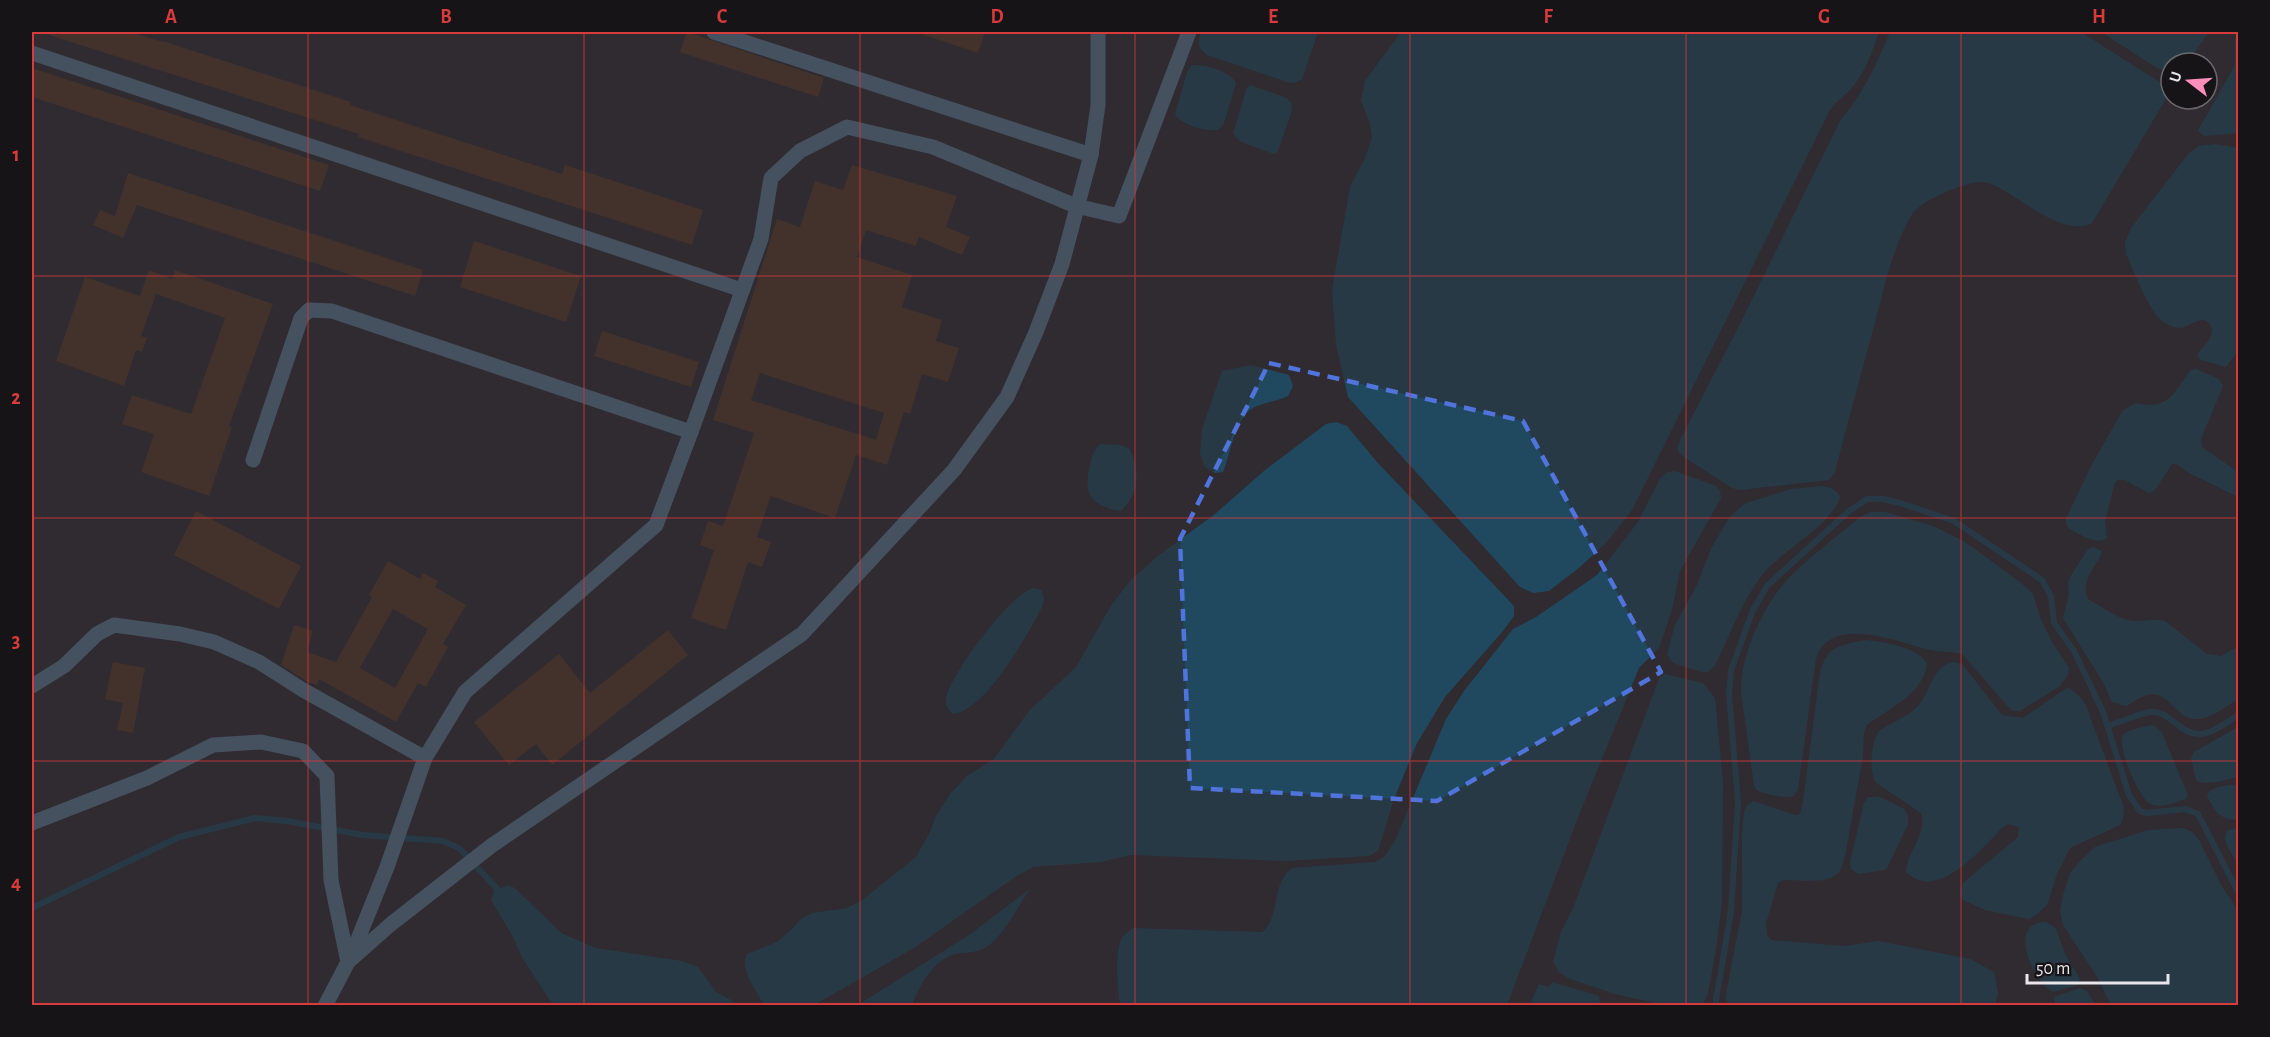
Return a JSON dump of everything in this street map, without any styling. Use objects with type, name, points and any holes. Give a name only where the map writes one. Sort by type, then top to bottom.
[{"type":"lane","points":[[714,32],[1091,155]]},
{"type":"lane","points":[[348,962],[391,924],[491,846],[802,634],[946,478],[1007,397],[1036,332],[1062,264],[1091,155],[1098,105],[1098,32]]},
{"type":"lane","points":[[326,1005],[348,962],[387,867],[424,758],[465,692],[656,525],[761,239],[771,178],[800,151],[847,127],[933,147],[1076,206],[1119,216],[1189,32]]},
{"type":"lane","points":[[32,53],[742,290]]},
{"type":"lane","points":[[253,460],[301,318],[309,310],[332,311],[691,432]]},
{"type":"lane","points":[[32,686],[64,666],[97,634],[114,625],[180,634],[214,642],[259,662],[303,690],[424,758]]},
{"type":"lane","points":[[32,823],[147,778],[213,745],[261,742],[303,751],[327,776],[331,880],[348,962]]},
{"type":"highlighted area","points":[[1269,363],[1523,421],[1661,672],[1437,801],[1190,788],[1180,539]]},
{"type":"water","points":[[1201,32],[1318,32],[1302,79],[1290,83],[1207,55],[1199,45]]},
{"type":"water","points":[[1401,32],[1879,32],[1861,75],[1830,110],[1632,510],[1606,543],[1549,591],[1533,593],[1520,587],[1348,397],[1336,344],[1332,290],[1350,187],[1365,158],[1372,137],[1361,100],[1365,81]]},
{"type":"water","points":[[1890,32],[2081,32],[2159,82],[2159,110],[2092,223],[2072,226],[2061,223],[1996,186],[1981,182],[1944,193],[1917,209],[1905,227],[1889,269],[1835,472],[1829,480],[1740,490],[1732,488],[1681,455],[1677,448],[1840,121],[1863,89]]},
{"type":"water","points":[[2101,32],[2209,32],[2196,51],[2159,51],[2159,69]]},
{"type":"water","points":[[2238,32],[2238,133],[2205,136],[2198,131],[2209,111],[2219,111],[2219,94],[2234,67]]},
{"type":"water","points":[[1192,65],[1216,69],[1228,75],[1236,83],[1224,123],[1218,130],[1195,127],[1175,115],[1187,72]]},
{"type":"water","points":[[1250,85],[1287,98],[1292,104],[1291,114],[1277,153],[1274,154],[1241,142],[1233,134],[1246,90]]},
{"type":"water","points":[[2215,144],[2238,148],[2238,351],[2226,367],[2201,360],[2197,355],[2211,336],[2212,327],[2209,323],[2202,320],[2177,328],[2157,316],[2133,270],[2126,254],[2125,243],[2131,228],[2189,153],[2199,146]]},
{"type":"water","points":[[1251,365],[1289,375],[1293,386],[1288,396],[1257,406],[1243,417],[1223,472],[1215,473],[1205,467],[1200,454],[1202,429],[1222,371]]},
{"type":"water","points":[[2196,369],[2219,379],[2223,386],[2201,439],[2202,447],[2238,472],[2238,497],[2172,464],[2155,490],[2149,493],[2125,480],[2115,482],[2105,521],[2107,538],[2093,540],[2069,529],[2066,519],[2090,468],[2123,410],[2136,403],[2147,405],[2163,402],[2174,393],[2191,370]]},
{"type":"water","points":[[1336,422],[1347,426],[1377,462],[1514,606],[1514,616],[1445,697],[1417,743],[1394,799],[1378,851],[1369,856],[1287,861],[1131,855],[1101,862],[1033,867],[1015,877],[914,948],[814,1005],[764,1005],[745,967],[747,954],[777,942],[801,919],[812,913],[847,908],[861,901],[916,857],[936,816],[950,794],[967,776],[994,759],[1029,711],[1076,667],[1112,604],[1131,580],[1159,555],[1215,514],[1265,470],[1326,424]]},
{"type":"water","points":[[1100,444],[1120,445],[1130,449],[1133,458],[1137,474],[1135,489],[1121,511],[1104,507],[1090,494],[1088,479],[1090,463]]},
{"type":"water","points":[[1675,471],[1716,486],[1721,498],[1680,571],[1672,610],[1659,648],[1639,668],[1577,820],[1507,1005],[1120,1005],[1118,953],[1122,938],[1133,928],[1262,932],[1272,918],[1281,883],[1292,868],[1375,862],[1384,857],[1395,841],[1446,719],[1464,691],[1513,629],[1536,617],[1597,575],[1638,522],[1660,479],[1667,472]]},
{"type":"water","points":[[1821,486],[1837,492],[1840,497],[1835,508],[1817,528],[1781,556],[1762,575],[1742,607],[1715,666],[1708,672],[1702,672],[1673,663],[1667,654],[1675,625],[1697,585],[1711,549],[1729,518],[1744,504],[1791,489]]},
{"type":"water","points":[[1870,512],[1885,512],[1933,526],[1965,542],[2020,582],[2033,594],[2041,620],[2069,668],[2068,675],[2060,686],[2020,711],[2012,711],[1962,654],[1929,650],[1866,634],[1836,637],[1824,645],[1816,658],[1798,789],[1794,796],[1785,797],[1756,790],[1741,691],[1745,660],[1756,628],[1773,598],[1793,574],[1860,517]]},
{"type":"water","points":[[2093,547],[2102,551],[2087,582],[2088,599],[2124,619],[2165,621],[2207,654],[2221,656],[2238,647],[2238,699],[2213,715],[2196,719],[2183,715],[2167,700],[2155,694],[2144,696],[2126,706],[2112,702],[2103,682],[2063,618],[2069,594],[2070,577],[2088,549]]},
{"type":"water","points":[[1034,588],[1041,590],[1043,603],[1016,652],[986,693],[963,711],[952,714],[946,701],[956,675],[996,620],[1024,593]]},
{"type":"water","points":[[1865,640],[1899,646],[1915,653],[1927,663],[1925,674],[1913,692],[1867,725],[1845,856],[1840,871],[1822,880],[1783,880],[1778,883],[1766,923],[1767,935],[1771,940],[1845,946],[1879,941],[1970,959],[1994,972],[1998,993],[1995,1005],[1730,1005],[1725,999],[1742,911],[1744,812],[1748,804],[1754,801],[1795,815],[1800,814],[1823,663],[1836,648]]},
{"type":"water","points":[[1952,662],[1962,664],[2002,715],[2023,718],[2068,687],[2082,699],[2086,706],[2124,808],[2120,825],[2070,848],[2057,874],[2047,905],[2028,919],[1985,910],[1963,900],[1960,891],[1963,883],[2018,837],[2019,827],[2008,824],[2003,827],[1971,859],[1945,877],[1932,881],[1919,880],[1906,872],[1922,828],[1921,813],[1875,782],[1873,776],[1873,749],[1879,731],[1915,709],[1939,670]]},
{"type":"water","points":[[1665,674],[1703,683],[1715,698],[1723,782],[1722,902],[1708,993],[1703,1005],[1664,1005],[1615,994],[1570,979],[1560,973],[1553,962],[1561,932],[1574,906],[1656,687],[1660,677]]},
{"type":"water","points":[[2151,725],[2162,733],[2188,795],[2186,799],[2163,805],[2150,804],[2145,800],[2135,782],[2125,759],[2122,739],[2127,732]]},
{"type":"water","points":[[2238,727],[2238,777],[2211,783],[2196,780],[2191,758],[2194,752]]},
{"type":"water","points":[[2238,784],[2238,820],[2226,818],[2216,811],[2207,797],[2209,791]]},
{"type":"water","points":[[1868,797],[1880,797],[1904,809],[1908,815],[1908,824],[1887,868],[1859,874],[1851,869],[1850,862],[1864,803]]},
{"type":"water","points":[[2183,828],[2192,832],[2199,840],[2222,887],[2238,910],[2238,1005],[2111,1005],[2096,975],[2063,925],[2060,911],[2070,873],[2095,847],[2148,830]]},
{"type":"water","points":[[2238,828],[2238,863],[2225,838],[2228,830]]},
{"type":"water","points":[[508,885],[515,888],[561,933],[596,948],[682,961],[698,967],[716,992],[740,1005],[553,1005],[523,959],[491,900],[494,891]]},
{"type":"water","points":[[1030,889],[1006,927],[988,946],[948,957],[934,967],[923,982],[912,1005],[858,1005],[972,933]]},
{"type":"water","points":[[2045,922],[2056,929],[2066,956],[2080,979],[2076,986],[2053,992],[2038,977],[2032,966],[2025,942],[2027,932],[2033,925]]},
{"type":"water","points":[[1552,982],[1599,996],[1600,1005],[1530,1005],[1539,984],[1549,987]]},
{"type":"water","points":[[2080,988],[2087,991],[2095,1005],[2055,1005],[2054,997]]},
{"type":"building","points":[[50,32],[130,32],[351,102],[350,105],[562,174],[565,165],[703,210],[692,245],[358,137],[359,134],[49,35]]},
{"type":"building","points":[[687,32],[824,78],[818,97],[680,52]]},
{"type":"building","points":[[922,32],[985,32],[978,53],[921,34]]},
{"type":"building","points":[[32,68],[329,165],[320,191],[32,97]]},
{"type":"building","points":[[852,165],[957,196],[946,227],[970,237],[962,255],[919,237],[916,246],[866,230],[857,257],[912,275],[902,307],[942,320],[936,341],[959,348],[948,382],[922,374],[910,414],[904,412],[887,465],[856,455],[835,518],[771,496],[757,537],[771,542],[762,567],[748,562],[726,630],[691,618],[714,550],[700,545],[708,521],[723,526],[754,433],[713,420],[777,219],[800,227],[815,181],[843,190]],"holes":[[[760,373],[884,413],[876,440],[751,400]]]},
{"type":"building","points":[[128,173],[423,270],[415,296],[137,205],[123,238],[93,225],[100,210],[115,216]]},
{"type":"building","points":[[474,241],[581,276],[566,322],[460,287]]},
{"type":"building","points":[[149,270],[172,279],[175,270],[273,304],[229,426],[232,427],[209,496],[141,472],[154,434],[122,424],[132,395],[191,414],[225,318],[156,294],[141,336],[147,338],[142,352],[136,350],[124,386],[56,361],[85,277],[140,296]]},
{"type":"building","points":[[602,331],[699,362],[691,387],[594,356]]},
{"type":"building","points":[[196,511],[301,566],[279,609],[174,555]]},
{"type":"building","points":[[388,561],[420,579],[423,573],[438,581],[435,587],[466,605],[443,644],[448,647],[426,687],[418,683],[396,722],[319,679],[317,685],[308,682],[281,665],[294,625],[313,631],[307,652],[336,662],[372,597],[369,595]],"holes":[[[393,609],[428,629],[395,688],[360,668]]]},
{"type":"building","points":[[668,630],[688,655],[552,765],[536,744],[509,765],[474,722],[559,654],[590,693]]},
{"type":"building","points":[[113,662],[145,668],[133,733],[117,730],[123,703],[105,699]]},
{"type":"waterway","points":[[1715,1006],[1731,911],[1738,802],[1729,693],[1731,670],[1753,610],[1767,586],[1849,511],[1867,499],[1883,499],[1900,503],[1954,521],[2042,580],[2051,596],[2054,623],[2074,651],[2103,712],[2129,795],[2140,811],[2146,813],[2186,809],[2198,814],[2238,892]]},
{"type":"waterway","points":[[2107,726],[2140,714],[2158,712],[2187,731],[2201,734],[2216,729],[2238,715]]},
{"type":"waterway","points":[[32,908],[179,837],[255,818],[287,821],[363,835],[443,841],[459,848],[502,894]]}]
